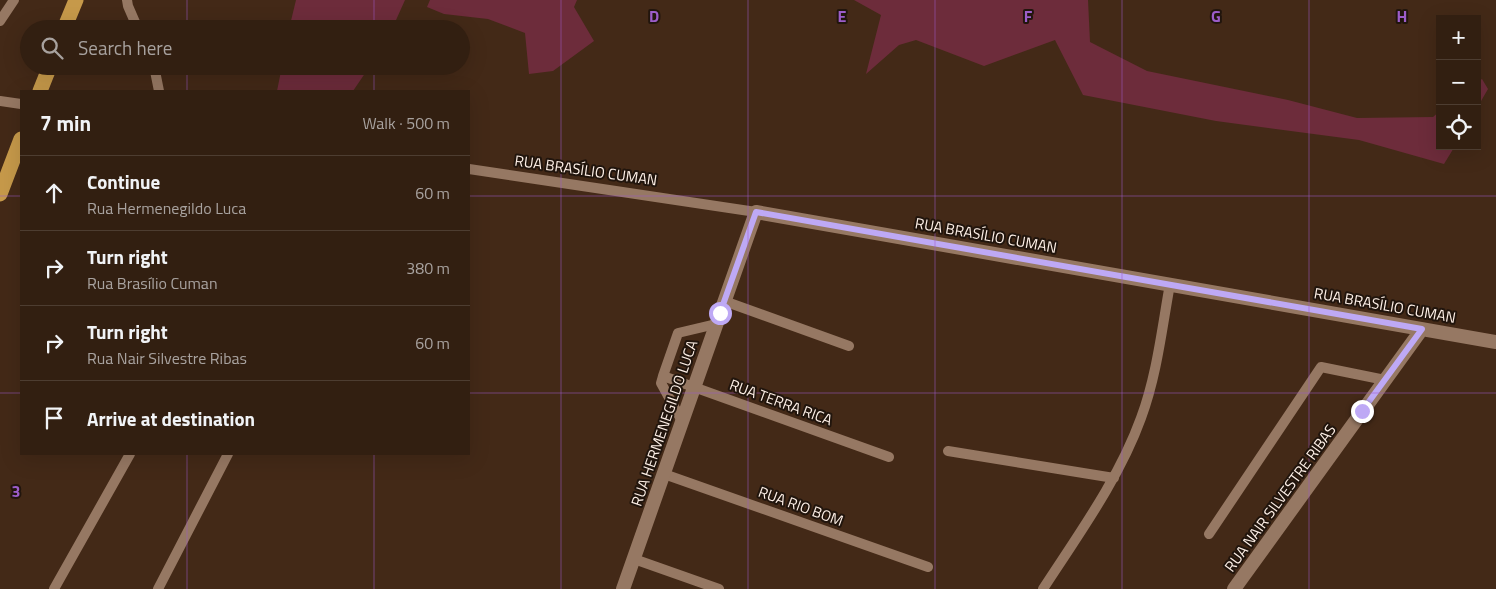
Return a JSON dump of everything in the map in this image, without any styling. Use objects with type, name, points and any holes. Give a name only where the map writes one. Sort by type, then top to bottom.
[{"type":"highway","points":[[68,20],[76,0]]},
{"type":"highway","points":[[40,90],[46,75]]},
{"type":"highway","points":[[0,194],[20,142]]},
{"type":"street","points":[[0,21],[14,0]]},
{"type":"street","points":[[127,0],[134,20]]},
{"type":"street","points":[[156,75],[159,90]]},
{"type":"street","points":[[2,101],[20,104]]},
{"type":"street","name":"RUA BRASÍLIO CUMAN","points":[[470,169],[756,212],[1496,342]]},
{"type":"street","name":"RUA HERMENEGILDO LUCA","points":[[623,589],[756,212]]},
{"type":"street","points":[[1043,589],[1114,478],[1141,418],[1154,372],[1170,284]]},
{"type":"street","points":[[724,301],[849,346]]},
{"type":"street","points":[[682,421],[661,383],[678,333],[716,324]]},
{"type":"street","name":"RUA NAIR SILVESTRE RIBAS","points":[[1234,589],[1422,329]]},
{"type":"street","points":[[1209,534],[1321,368],[1385,380]]},
{"type":"street","name":"RUA TERRA RICA","points":[[663,376],[889,457]]},
{"type":"street","points":[[948,451],[1114,478]]},
{"type":"street","points":[[54,589],[129,455]]},
{"type":"street","points":[[158,589],[227,455]]},
{"type":"street","name":"RUA RIO BOM","points":[[664,474],[928,567]]},
{"type":"street","points":[[634,559],[719,589]]},
{"type":"shaded area","points":[[296,0],[405,0],[396,20],[291,20]]},
{"type":"shaded area","points":[[430,0],[577,0],[574,7],[594,41],[553,71],[529,74],[525,33],[488,19],[444,14],[427,7]]},
{"type":"shaded area","points":[[854,0],[1088,0],[1090,42],[1147,71],[1288,100],[1357,118],[1433,117],[1436,114],[1436,150],[1453,150],[1444,164],[1359,140],[1216,121],[1083,95],[1055,40],[984,66],[916,40],[899,45],[866,74],[881,15]]},
{"type":"shaded area","points":[[280,75],[364,75],[354,90],[277,90]]},
{"type":"shaded area","points":[[1481,80],[1488,89],[1481,101]]},
{"type":"route","points":[[720,313],[756,212],[1422,329],[1362,411]]}]
